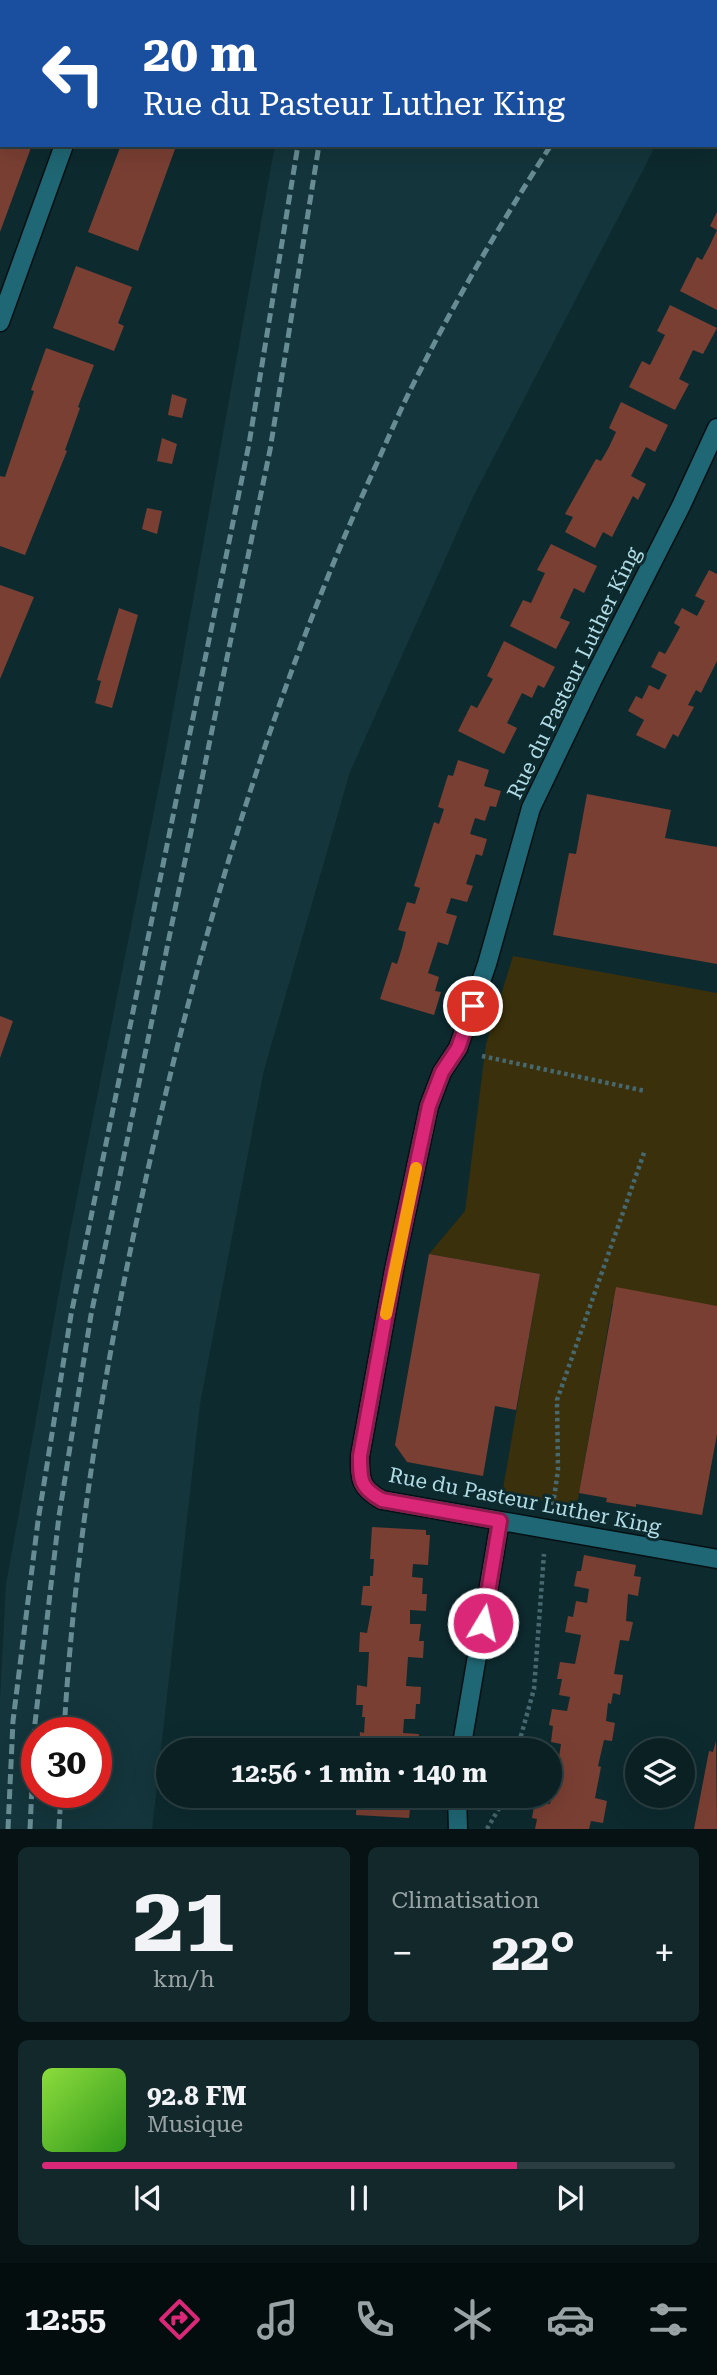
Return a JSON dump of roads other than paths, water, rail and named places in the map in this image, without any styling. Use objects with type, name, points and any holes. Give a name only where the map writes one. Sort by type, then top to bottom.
[{"type":"street","points":[[0,321],[63,147]]},
{"type":"street","name":"Rue du Pasteur Luther King","points":[[717,428],[710,460],[592,681],[531,808],[487,964],[458,1048],[442,1072],[429,1106],[394,1270],[360,1456],[360,1478],[367,1492],[382,1500],[717,1559]]},
{"type":"street","points":[[463,1738],[500,1521]]},
{"type":"street","points":[[457,1808],[458,1829]]},
{"type":"railway","points":[[8,1829],[13,1721],[38,1521],[71,1315],[249,444],[298,147]]},
{"type":"railway","points":[[30,1829],[35,1723],[59,1516],[91,1315],[270,450],[319,147]]},
{"type":"railway","points":[[65,1717],[77,1575],[113,1341],[162,1109],[228,862],[281,700],[311,620],[393,428],[414,382],[466,285],[550,147]]},
{"type":"railway","points":[[59,1829],[60,1808]]}]
